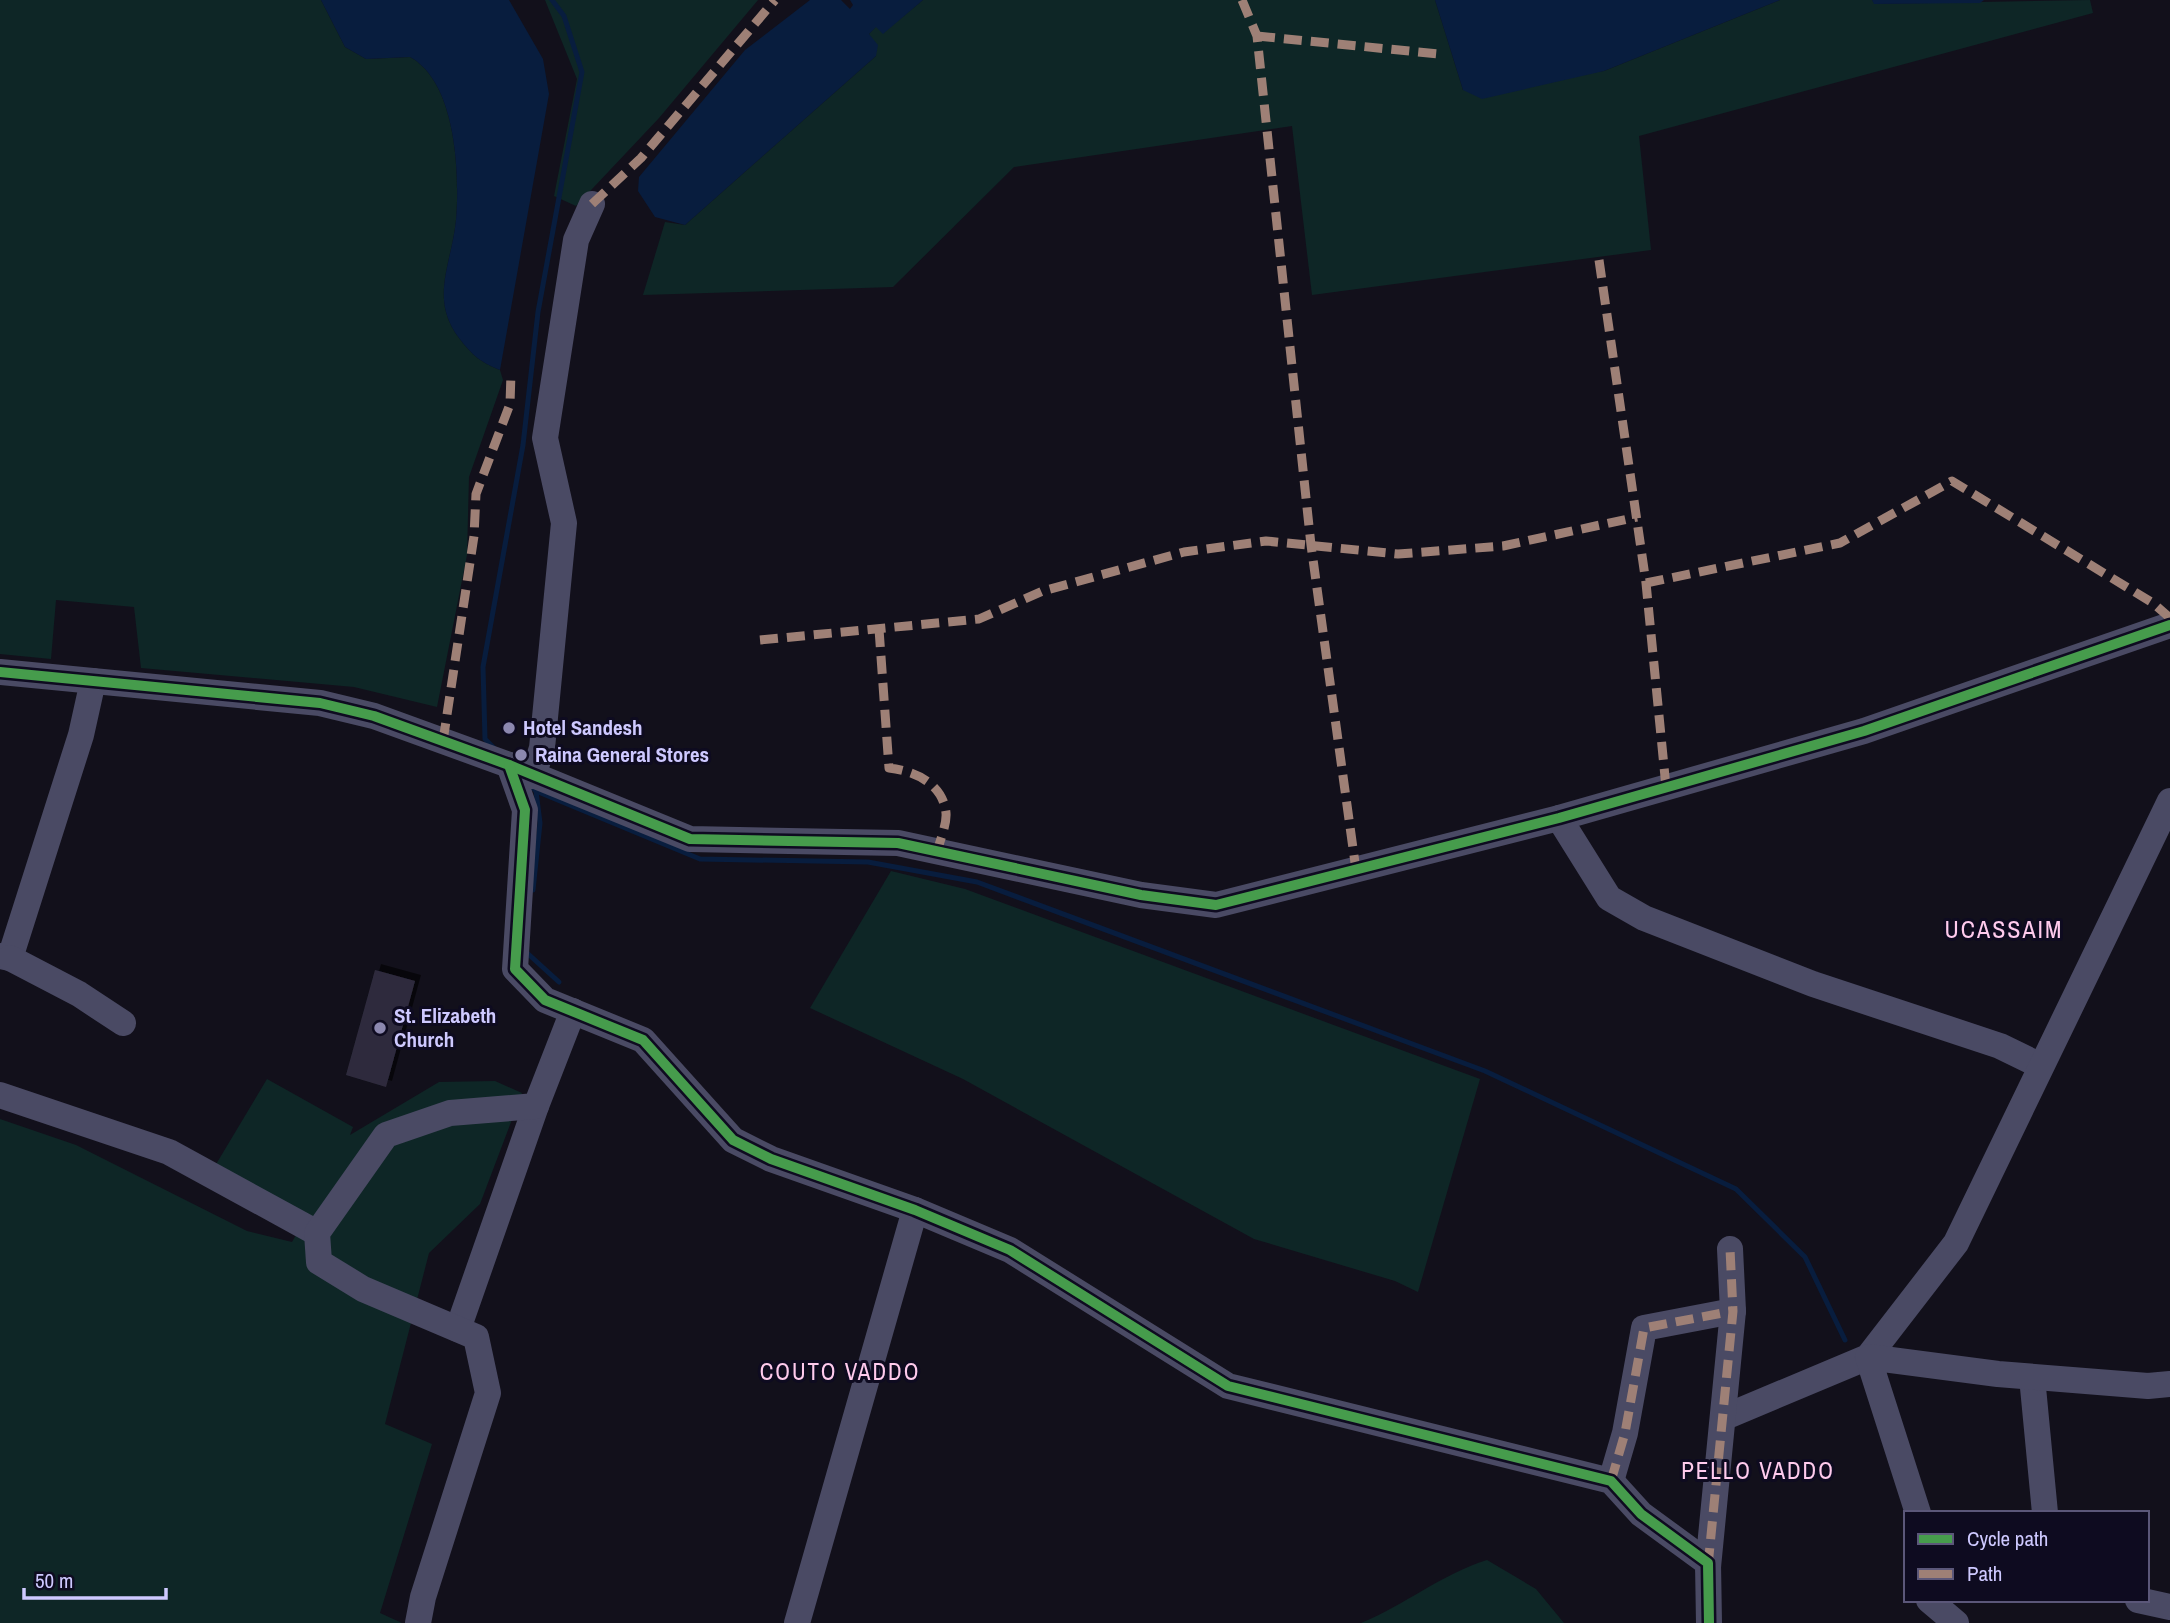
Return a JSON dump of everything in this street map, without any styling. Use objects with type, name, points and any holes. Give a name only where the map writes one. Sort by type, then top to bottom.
[{"type":"street","points":[[520,771],[542,748],[564,523],[545,438],[576,240],[592,204]]},
{"type":"street","points":[[0,672],[320,703],[374,716],[690,839],[898,843],[1141,895],[1216,905],[1559,818],[1864,731],[2170,625]]},
{"type":"street","points":[[93,681],[81,735],[5,957],[79,994],[122,1023]]},
{"type":"street","points":[[520,771],[525,810],[515,969],[545,1000],[643,1040],[733,1140],[771,1159],[915,1210],[1010,1250],[1228,1386],[1611,1481],[1641,1514],[1708,1563],[1708,1567]]},
{"type":"street","points":[[1725,1418],[1868,1357],[1956,1243],[2039,1065],[2170,801]]},
{"type":"street","points":[[1559,818],[1608,898],[1644,918],[1813,984],[2000,1046],[2039,1065]]},
{"type":"street","points":[[458,1329],[572,1011]]},
{"type":"street","points":[[0,1095],[169,1152],[317,1233]]},
{"type":"street","points":[[418,1623],[423,1597],[488,1393],[477,1337],[363,1289],[319,1262],[317,1233],[386,1135],[450,1113],[536,1106]]},
{"type":"street","points":[[797,1623],[915,1210]]},
{"type":"street","points":[[1709,1623],[1708,1567],[1725,1418],[1733,1311],[1730,1249]]},
{"type":"street","points":[[1611,1481],[1625,1433],[1644,1328],[1733,1311]]},
{"type":"street","points":[[1868,1357],[2032,1377],[2148,1387],[2170,1384]]},
{"type":"street","points":[[1868,1357],[1917,1511]]},
{"type":"street","points":[[2032,1377],[2045,1511]]},
{"type":"street","points":[[1931,1602],[1956,1623]]},
{"type":"street","points":[[2147,1602],[2170,1607]]},
{"type":"green space","points":[[0,0],[321,0],[345,47],[366,59],[410,57],[425,69],[437,86],[452,130],[457,178],[456,220],[445,280],[445,309],[459,338],[482,361],[500,370],[503,380],[469,477],[467,555],[437,707],[354,687],[141,668],[134,607],[56,600],[51,659],[0,654]]},
{"type":"green space","points":[[545,0],[758,0],[659,118],[576,206],[554,196],[577,79]]},
{"type":"green space","points":[[923,0],[1435,0],[1463,90],[1604,71],[1780,0],[1872,0],[1875,4],[2090,0],[2093,13],[1639,136],[1651,250],[1312,295],[1292,126],[1014,167],[893,287],[643,295],[665,222],[685,225],[876,56],[869,34],[876,26],[883,33]]},
{"type":"green space","points":[[891,871],[965,889],[1480,1079],[1418,1292],[1395,1281],[1254,1239],[963,1079],[810,1008]]},
{"type":"green space","points":[[267,1079],[353,1127],[350,1135],[439,1082],[495,1081],[522,1093],[480,1204],[429,1253],[385,1424],[432,1444],[380,1613],[402,1623],[0,1623],[0,1119],[76,1145],[247,1231],[292,1242],[307,1216],[215,1166]]},
{"type":"green space","points":[[1487,1560],[1536,1589],[1564,1623],[1361,1623],[1455,1573]]},
{"type":"water","points":[[321,0],[509,0],[543,59],[549,94],[500,370],[482,361],[468,349],[450,323],[445,309],[445,280],[456,220],[457,178],[452,130],[437,86],[425,69],[410,57],[366,59],[345,47]]},
{"type":"water","points":[[810,0],[841,0],[850,9],[853,5],[850,0],[923,0],[883,34],[876,27],[869,34],[878,45],[876,56],[685,225],[655,217],[638,191],[639,177],[745,50]]},
{"type":"water","points":[[1435,0],[1780,0],[1604,71],[1482,99],[1463,90]]},
{"type":"water","points":[[1872,0],[1984,0],[1980,3],[1874,4]]},
{"type":"building","name":"St. Elizabeth Church","points":[[375,970],[415,981],[386,1087],[346,1075]]},
{"type":"waterway","points":[[494,748],[485,739],[483,667],[523,445],[538,312],[582,72],[564,16],[552,0]]},
{"type":"waterway","points":[[530,785],[536,791],[700,859],[868,862],[977,882],[1485,1071],[1736,1189],[1805,1257],[1845,1340]]},
{"type":"waterway","points":[[533,890],[540,823],[536,791]]},
{"type":"waterway","points":[[526,952],[559,982]]},
{"type":"marked path","points":[[592,204],[641,158],[775,0]]},
{"type":"marked path","points":[[1242,0],[1257,36],[1311,545],[1356,870]]},
{"type":"marked path","points":[[1257,36],[1439,54]]},
{"type":"marked path","points":[[1599,260],[1646,583],[1666,787]]},
{"type":"marked path","points":[[443,741],[474,536],[476,494],[510,404],[511,373]]},
{"type":"marked path","points":[[1646,583],[1840,543],[1952,481],[2153,603],[2170,618]]},
{"type":"marked path","points":[[760,640],[979,619],[1043,591],[1184,552],[1266,541],[1398,554],[1503,546],[1637,517]]},
{"type":"marked path","points":[[879,629],[889,768],[926,780],[939,794],[944,803],[946,817],[937,852]]},
{"type":"marked path","points":[[1708,1566],[1733,1311],[1730,1249]]},
{"type":"marked path","points":[[1611,1481],[1625,1433],[1644,1328],[1733,1311]]},
{"type":"cycle path","points":[[0,672],[320,703],[374,716],[509,765],[690,839],[898,843],[1141,895],[1216,905],[1559,818],[1864,731],[2170,625]]},
{"type":"cycle path","points":[[509,765],[525,810],[515,969],[545,1000],[643,1040],[733,1140],[771,1159],[915,1210],[1010,1250],[1228,1386],[1611,1481],[1641,1514],[1708,1563],[1709,1623]]},
{"type":"place","name":"Hotel Sandesh","points":[[509,728]]},
{"type":"place","name":"Raina General Stores","points":[[521,755]]},
{"type":"place","name":"St. Elizabeth Church","points":[[380,1028]]},
{"type":"district","name":"UCASSAIM","points":[[2004,930]]},
{"type":"district","name":"COUTO VADDO","points":[[840,1372]]},
{"type":"district","name":"PELLO VADDO","points":[[1758,1471]]}]
